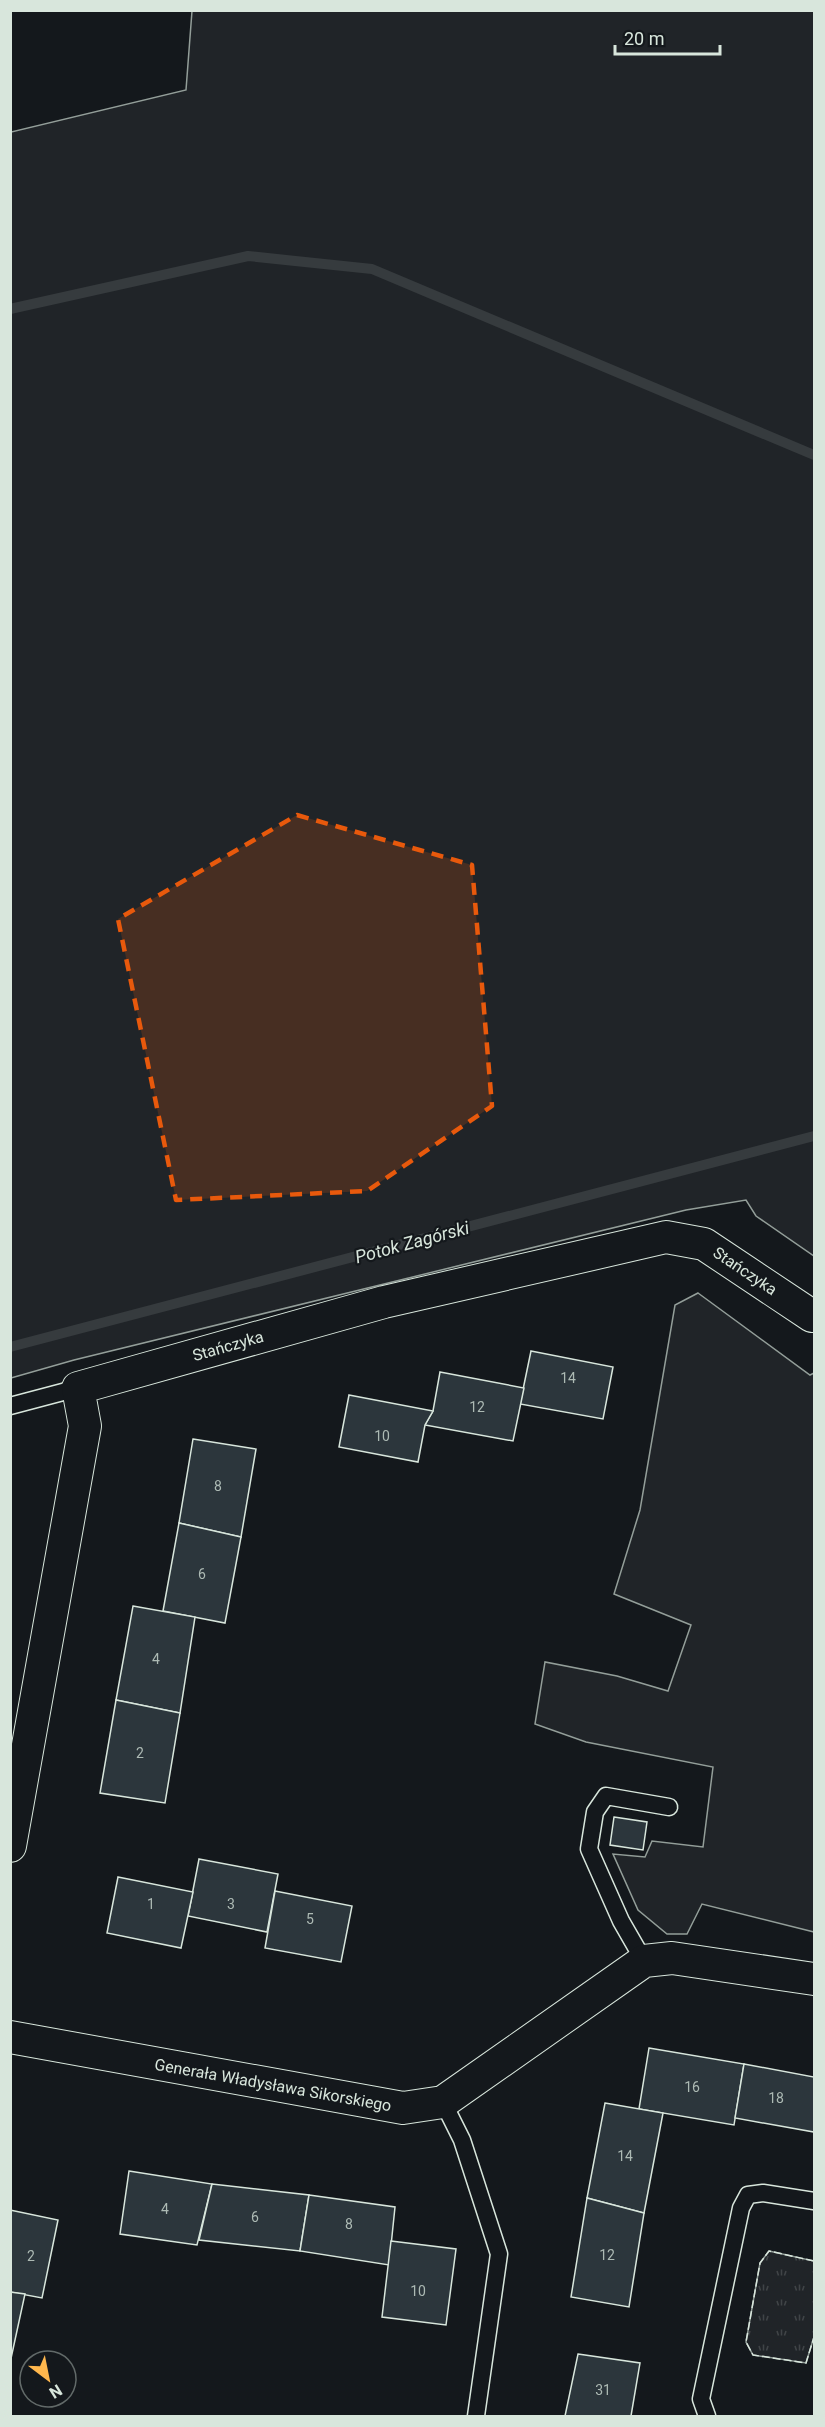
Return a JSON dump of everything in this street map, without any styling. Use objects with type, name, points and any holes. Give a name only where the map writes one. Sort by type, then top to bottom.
[{"type":"street","name":"Stańczyka","points":[[78,1388],[384,1302],[666,1237],[704,1244],[812,1316]]},
{"type":"street","points":[[10,1846],[85,1426],[78,1388]]},
{"type":"street","name":"Generała Władysława Sikorskiego","points":[[10,2037],[404,2108],[443,2102],[644,1961],[672,1958],[814,1979]]},
{"type":"lane","points":[[10,1406],[78,1388]]},
{"type":"lane","points":[[644,1961],[621,1921],[589,1849],[595,1812],[606,1796],[669,1807]]},
{"type":"lane","points":[[443,2102],[462,2140],[499,2254],[476,2416]]},
{"type":"lane","points":[[707,2416],[701,2398],[741,2208],[748,2195],[763,2193],[814,2201]]},
{"type":"highlighted area","points":[[297,815],[472,865],[492,1106],[367,1191],[176,1200],[118,919]]},
{"type":"green space","points":[[192,11],[814,11],[814,1256],[756,1216],[746,1200],[686,1210],[74,1360],[11,1378],[11,132],[186,90]]},
{"type":"green space","points":[[698,1293],[810,1375],[814,1373],[814,1932],[702,1904],[687,1934],[667,1934],[638,1910],[613,1854],[645,1857],[652,1841],[703,1847],[713,1767],[586,1742],[535,1724],[545,1662],[617,1676],[668,1691],[691,1625],[614,1594],[640,1510],[675,1305]]},
{"type":"green space","points":[[769,2251],[814,2261],[814,2337],[806,2363],[753,2355],[746,2342],[760,2263]]},
{"type":"building","points":[[531,1351],[613,1367],[603,1419],[520,1404]]},
{"type":"building","points":[[440,1372],[524,1388],[513,1441],[425,1425],[433,1411]]},
{"type":"building","points":[[349,1395],[433,1411],[425,1425],[418,1462],[339,1447]]},
{"type":"building","points":[[193,1439],[256,1449],[241,1537],[179,1523]]},
{"type":"building","points":[[179,1523],[241,1537],[225,1623],[163,1611]]},
{"type":"building","points":[[133,1606],[195,1617],[180,1713],[116,1700]]},
{"type":"building","points":[[116,1700],[180,1713],[165,1803],[100,1793]]},
{"type":"building","points":[[614,1817],[647,1822],[643,1850],[610,1845]]},
{"type":"building","points":[[199,1859],[278,1874],[267,1932],[188,1916]]},
{"type":"building","points":[[118,1877],[193,1892],[181,1948],[107,1933]]},
{"type":"building","points":[[275,1891],[352,1906],[341,1962],[265,1948]]},
{"type":"building","points":[[649,2048],[744,2064],[734,2125],[639,2109]]},
{"type":"building","points":[[744,2064],[814,2077],[814,2132],[735,2118]]},
{"type":"building","points":[[605,2103],[663,2113],[644,2213],[587,2198]]},
{"type":"building","points":[[129,2171],[212,2184],[197,2245],[120,2234]]},
{"type":"building","points":[[212,2184],[309,2195],[300,2251],[199,2240]]},
{"type":"building","points":[[309,2195],[395,2207],[389,2265],[300,2251]]},
{"type":"building","points":[[587,2198],[644,2213],[629,2307],[571,2297]]},
{"type":"building","points":[[10,2210],[58,2220],[42,2298],[10,2292]]},
{"type":"building","points":[[391,2241],[456,2249],[446,2325],[382,2317]]},
{"type":"building","points":[[10,2292],[25,2294],[10,2363]]},
{"type":"building","points":[[578,2354],[640,2363],[631,2416],[565,2416]]},
{"type":"waterway","points":[[10,309],[248,256],[372,269],[814,455]]},
{"type":"waterway","name":"Potok Zagórski","points":[[10,1347],[814,1136]]},
{"type":"fence","points":[[814,2261],[769,2251],[760,2263],[746,2342],[753,2355],[806,2363],[814,2337]]}]
